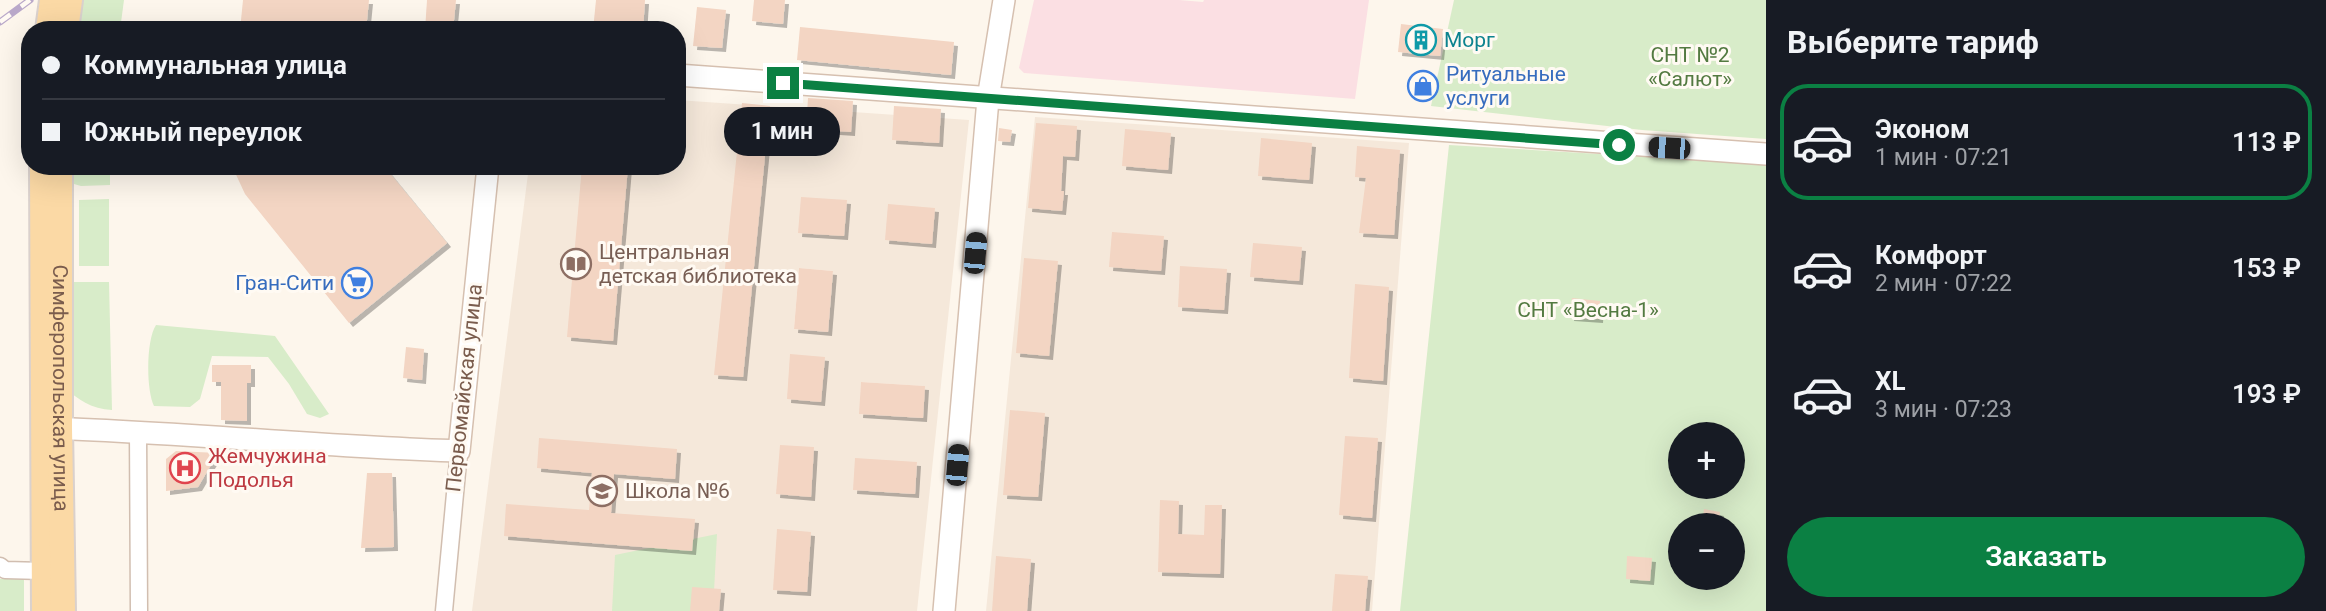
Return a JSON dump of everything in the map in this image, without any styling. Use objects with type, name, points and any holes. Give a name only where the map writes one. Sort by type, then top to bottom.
[{"type":"main road","points":[[49,21],[52,0]]},
{"type":"main road","points":[[67,21],[70,0]]},
{"type":"main road","name":"Симферопольская улица","points":[[42,175],[51,428],[62,611]]},
{"type":"main road","name":"Симферопольская улица","points":[[44,611],[43,571],[60,175]]},
{"type":"street","points":[[944,611],[988,99],[1004,0]]},
{"type":"street","points":[[686,76],[1766,154]]},
{"type":"street","name":"Первомайская улица","points":[[444,611],[453,494],[487,175]]},
{"type":"street","points":[[51,428],[459,451]]},
{"type":"street","points":[[138,431],[139,611]]},
{"type":"street","points":[[0,566],[5,570],[43,571]]},
{"type":"shaded area","points":[[1034,0],[1369,0],[1355,99],[1024,73],[1019,68]]},
{"type":"shaded area","points":[[686,101],[969,120],[917,611],[472,611],[528,175],[686,175]],"holes":[[[799,268],[833,271],[828,332],[794,329]],[[861,382],[924,386],[923,418],[860,414]],[[856,459],[917,463],[915,494],[854,490]]]},
{"type":"shaded area","points":[[1035,117],[1409,143],[1372,611],[986,611]]},
{"type":"green space","points":[[76,0],[124,0],[121,21],[73,21]]},
{"type":"green space","name":"СНТ №2 «Салют»","points":[[1454,0],[1766,0],[1766,139],[1642,130],[1431,106]]},
{"type":"green space","name":"СНТ «Весна-1»","points":[[1449,145],[1766,164],[1766,611],[1400,611]]},
{"type":"green space","points":[[73,175],[110,175],[110,185],[74,184]]},
{"type":"green space","points":[[109,199],[109,266],[79,266],[79,200]]},
{"type":"green space","points":[[65,282],[109,282],[112,410],[86,403],[64,387]]},
{"type":"green space","points":[[156,325],[275,336],[329,414],[320,418],[307,414],[268,357],[212,356],[200,399],[190,407],[154,406],[148,365],[150,342]]},
{"type":"green space","points":[[717,534],[713,611],[612,611],[615,555]]},
{"type":"green space","points":[[0,579],[24,579],[24,611],[0,611]]},
{"type":"building","points":[[243,0],[369,0],[367,21],[241,21]]},
{"type":"building","points":[[427,0],[456,0],[454,21],[426,21]]},
{"type":"building","points":[[596,0],[645,0],[644,21],[594,21]]},
{"type":"building","points":[[754,0],[785,0],[783,24],[752,21]]},
{"type":"building","points":[[697,7],[726,10],[722,48],[693,46]]},
{"type":"building","name":"Морг","points":[[1401,24],[1443,29],[1440,56],[1398,52]]},
{"type":"building","points":[[800,27],[954,42],[951,75],[797,60]]},
{"type":"building","points":[[808,98],[853,101],[851,132],[806,129]]},
{"type":"building","points":[[742,103],[770,106],[743,377],[714,375]]},
{"type":"building","points":[[894,106],[941,109],[939,143],[892,140]]},
{"type":"building","points":[[1036,123],[1077,126],[1075,157],[1063,156],[1062,211],[1028,208]]},
{"type":"building","points":[[999,128],[1012,130],[1010,142],[998,141]]},
{"type":"building","points":[[1125,129],[1171,133],[1168,170],[1122,166]]},
{"type":"building","points":[[1261,138],[1312,143],[1309,180],[1258,176]]},
{"type":"building","points":[[1357,146],[1400,150],[1394,235],[1359,233],[1366,178],[1355,177]]},
{"type":"building","name":"Гран-Сити","points":[[236,175],[391,175],[447,243],[349,323],[245,194]]},
{"type":"building","points":[[581,175],[627,175],[613,341],[567,337]]},
{"type":"building","points":[[801,197],[847,200],[844,236],[798,233]]},
{"type":"building","points":[[888,204],[935,208],[932,244],[885,240]]},
{"type":"building","points":[[1112,232],[1164,236],[1161,271],[1109,267]]},
{"type":"building","points":[[1253,243],[1302,247],[1299,281],[1250,277]]},
{"type":"building","points":[[1024,258],[1058,261],[1049,356],[1016,353]]},
{"type":"building","points":[[1180,266],[1227,269],[1224,310],[1178,307]]},
{"type":"building","points":[[799,268],[833,271],[828,332],[794,329]]},
{"type":"building","points":[[1355,284],[1389,287],[1383,381],[1349,378]]},
{"type":"building","points":[[1572,298],[1600,301],[1599,319],[1570,317]]},
{"type":"building","points":[[406,347],[424,349],[422,380],[403,378]]},
{"type":"building","points":[[790,354],[825,357],[821,402],[787,399]]},
{"type":"building","points":[[212,365],[251,365],[251,383],[247,383],[247,421],[221,420],[221,382],[212,382]]},
{"type":"building","points":[[861,382],[925,386],[923,418],[859,414]]},
{"type":"building","points":[[1010,410],[1045,413],[1038,497],[1003,495]]},
{"type":"building","points":[[1345,436],[1378,438],[1372,518],[1339,515]]},
{"type":"building","name":"Школа №6","points":[[539,438],[677,449],[675,479],[614,474],[611,513],[695,519],[692,551],[504,536],[506,504],[589,510],[592,473],[537,468]]},
{"type":"building","points":[[780,445],[814,447],[811,497],[776,494]]},
{"type":"building","points":[[176,451],[218,453],[198,487],[166,491],[166,459]]},
{"type":"building","points":[[855,458],[917,462],[915,494],[853,490]]},
{"type":"building","points":[[367,473],[392,473],[394,547],[361,548]]},
{"type":"building","points":[[1160,500],[1179,501],[1178,534],[1204,535],[1205,505],[1222,505],[1220,574],[1158,572]]},
{"type":"building","points":[[1704,509],[1720,512],[1720,513],[1704,513]]},
{"type":"building","points":[[777,529],[811,532],[807,592],[773,590]]},
{"type":"building","points":[[996,556],[1031,559],[1027,611],[992,611]]},
{"type":"building","points":[[1627,556],[1652,558],[1650,581],[1626,579]]},
{"type":"building","points":[[1335,574],[1368,576],[1365,611],[1332,611]]},
{"type":"building","points":[[692,587],[721,589],[719,611],[690,611]]},
{"type":"railway","points":[[0,22],[30,0]]},
{"type":"place","name":"Морг","points":[[1421,40]]},
{"type":"place","name":"Ритуальные услуги","points":[[1423,86]]},
{"type":"place","name":"Центральная детская библиотека","points":[[576,264]]},
{"type":"place","name":"Гран-Сити","points":[[357,283]]},
{"type":"place","name":"Жемчужина Подолья","points":[[185,468]]},
{"type":"place","name":"Школа №6","points":[[602,491]]},
{"type":"route","points":[[783,83],[1619,145]]}]
